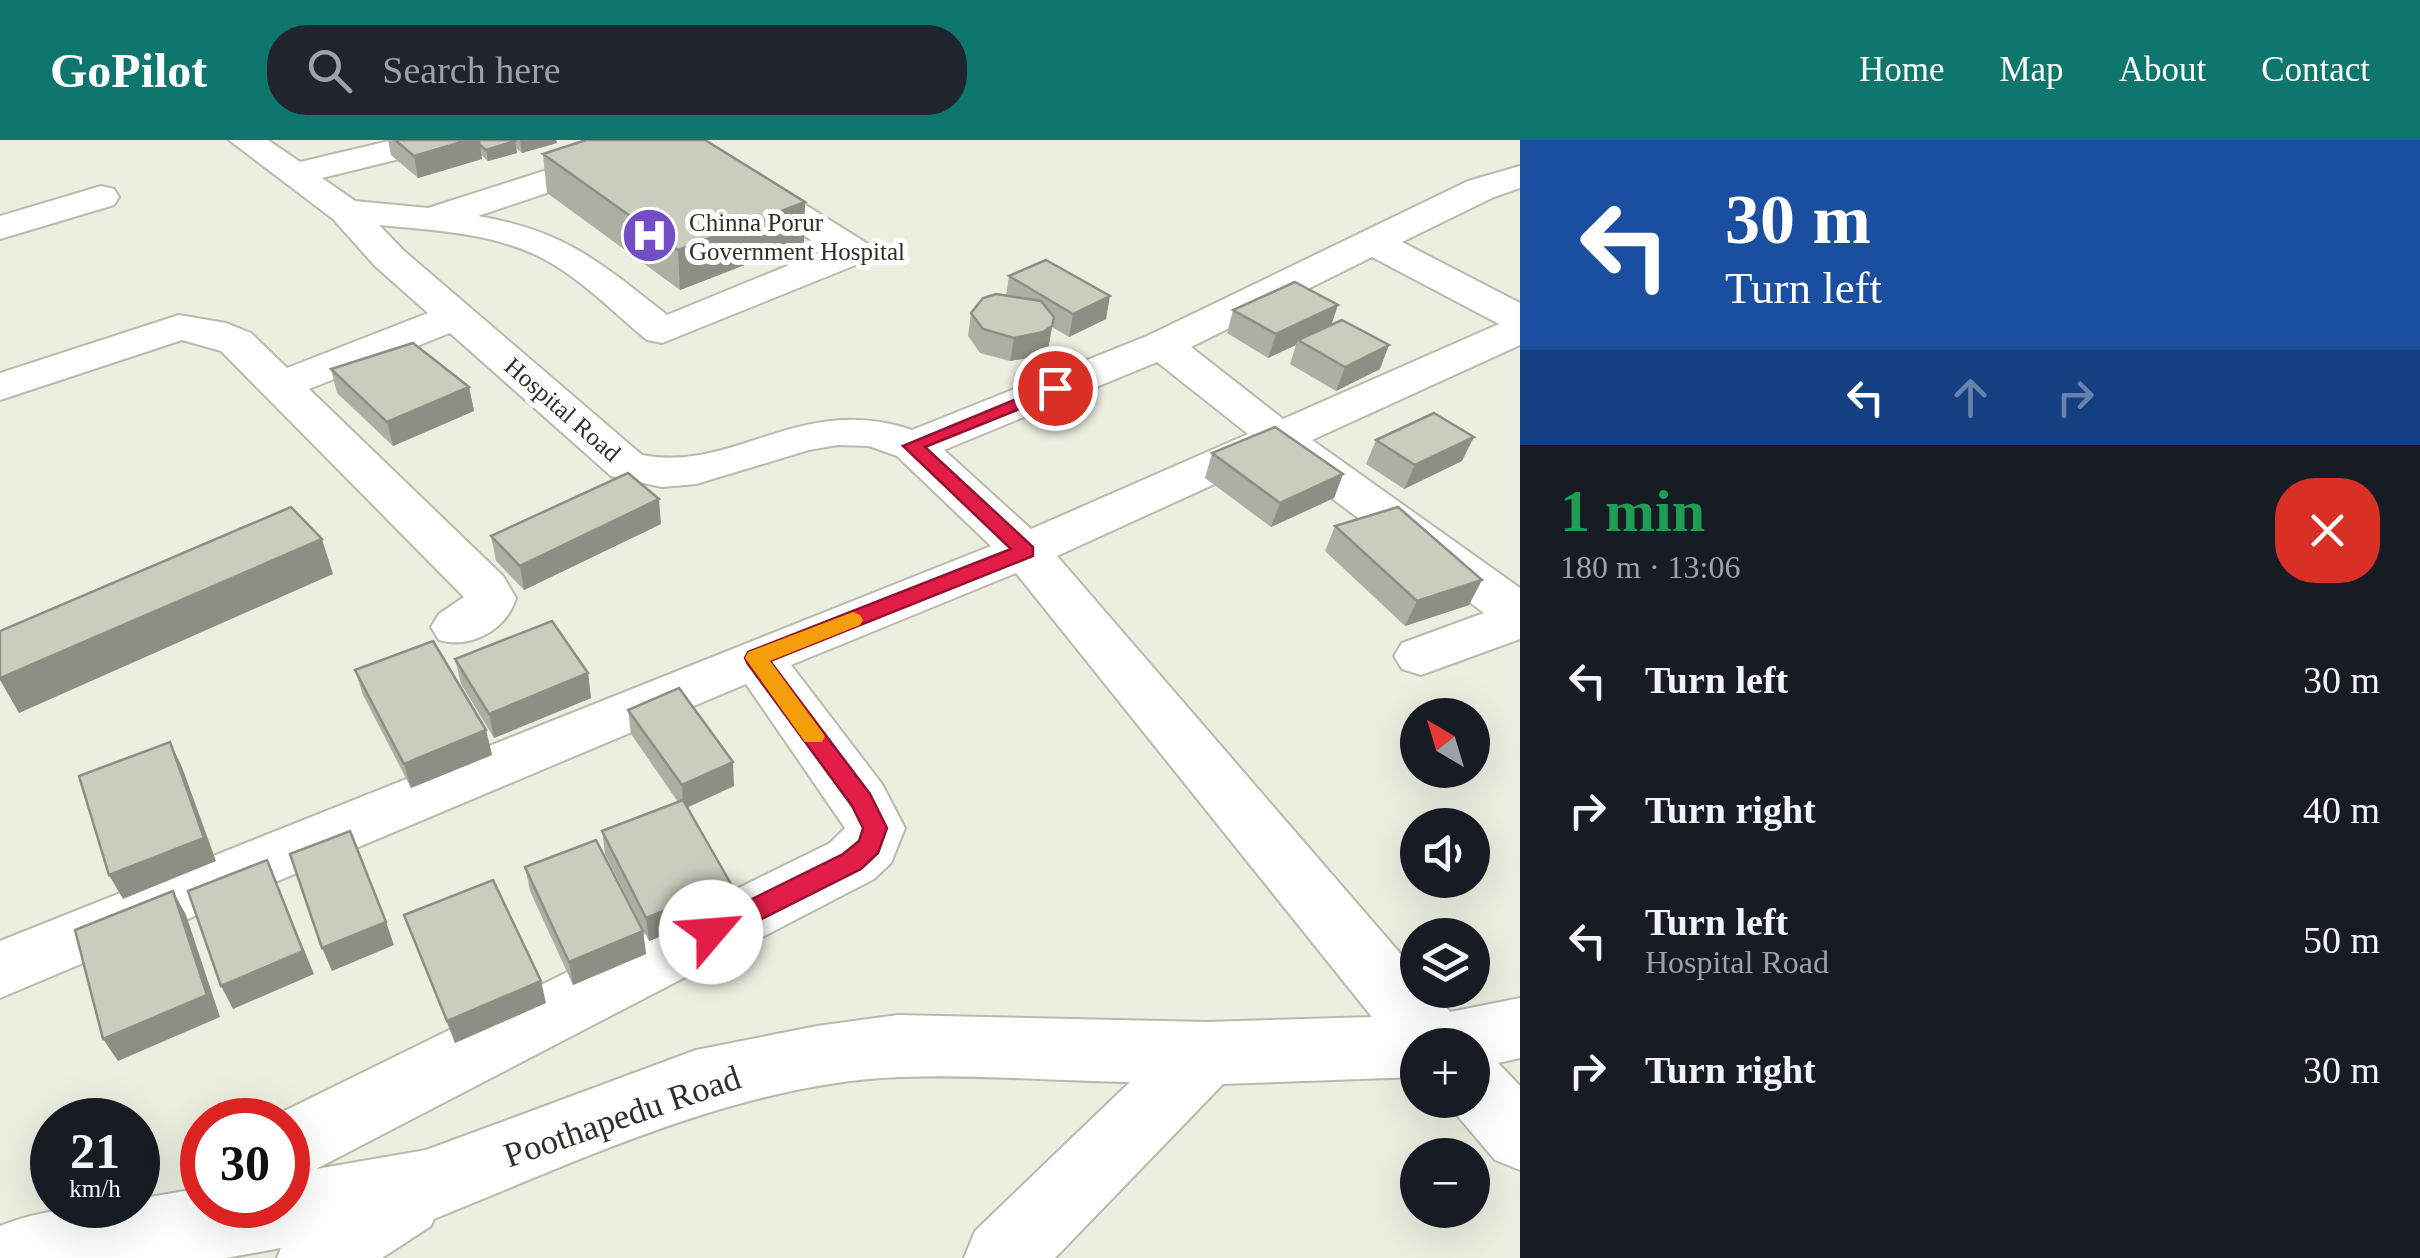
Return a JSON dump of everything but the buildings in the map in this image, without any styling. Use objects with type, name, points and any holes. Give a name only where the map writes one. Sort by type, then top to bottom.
[{"type":"street","points":[[278,151],[436,140]]},
{"type":"street","points":[[431,219],[653,146]]},
{"type":"street","name":"Hospital Road","points":[[278,151],[346,211],[389,258],[627,466],[650,474],[684,474],[800,436],[865,429],[892,435],[912,446],[1026,551],[1424,1028]]},
{"type":"street","points":[[346,211],[431,219],[535,240],[555,249],[662,331],[855,252],[708,158]]},
{"type":"street","points":[[912,446],[1162,345],[1481,188],[1520,177]]},
{"type":"street","points":[[0,228],[101,197]]},
{"type":"street","points":[[1373,242],[1520,319]]},
{"type":"street","points":[[300,379],[456,316]]},
{"type":"street","points":[[0,387],[179,327],[211,332],[236,342],[300,379],[485,588],[490,598],[487,608],[457,627]]},
{"type":"street","points":[[0,970],[756,658],[1026,551],[1520,330]]},
{"type":"street","points":[[1162,345],[1520,617]]},
{"type":"street","points":[[1420,656],[1520,617]]},
{"type":"street","points":[[310,1135],[852,861],[870,846],[875,828],[861,800],[756,658]]},
{"type":"street","points":[[1490,1034],[1520,1028]]},
{"type":"street","name":"Poothapedu Road","points":[[12,1258],[426,1186],[696,1082],[817,1057],[898,1046],[1207,1053],[1400,1047]]},
{"type":"street","points":[[1002,1258],[1207,1053]]},
{"type":"street","points":[[1490,1104],[1520,1136]]},
{"type":"street","points":[[314,1258],[426,1186]]},
{"type":"street","points":[[89,1246],[180,1199]]},
{"type":"street","points":[[0,1244],[12,1258]]},
{"type":"slow traffic","points":[[814,736],[756,658],[853,620]]},
{"type":"place","name":"Chinna Porur Government Hospital","points":[[650,236]]},
{"type":"route","points":[[711,932],[852,861],[870,846],[875,828],[861,800],[756,658],[1026,551],[912,446],[1055,388]]}]
